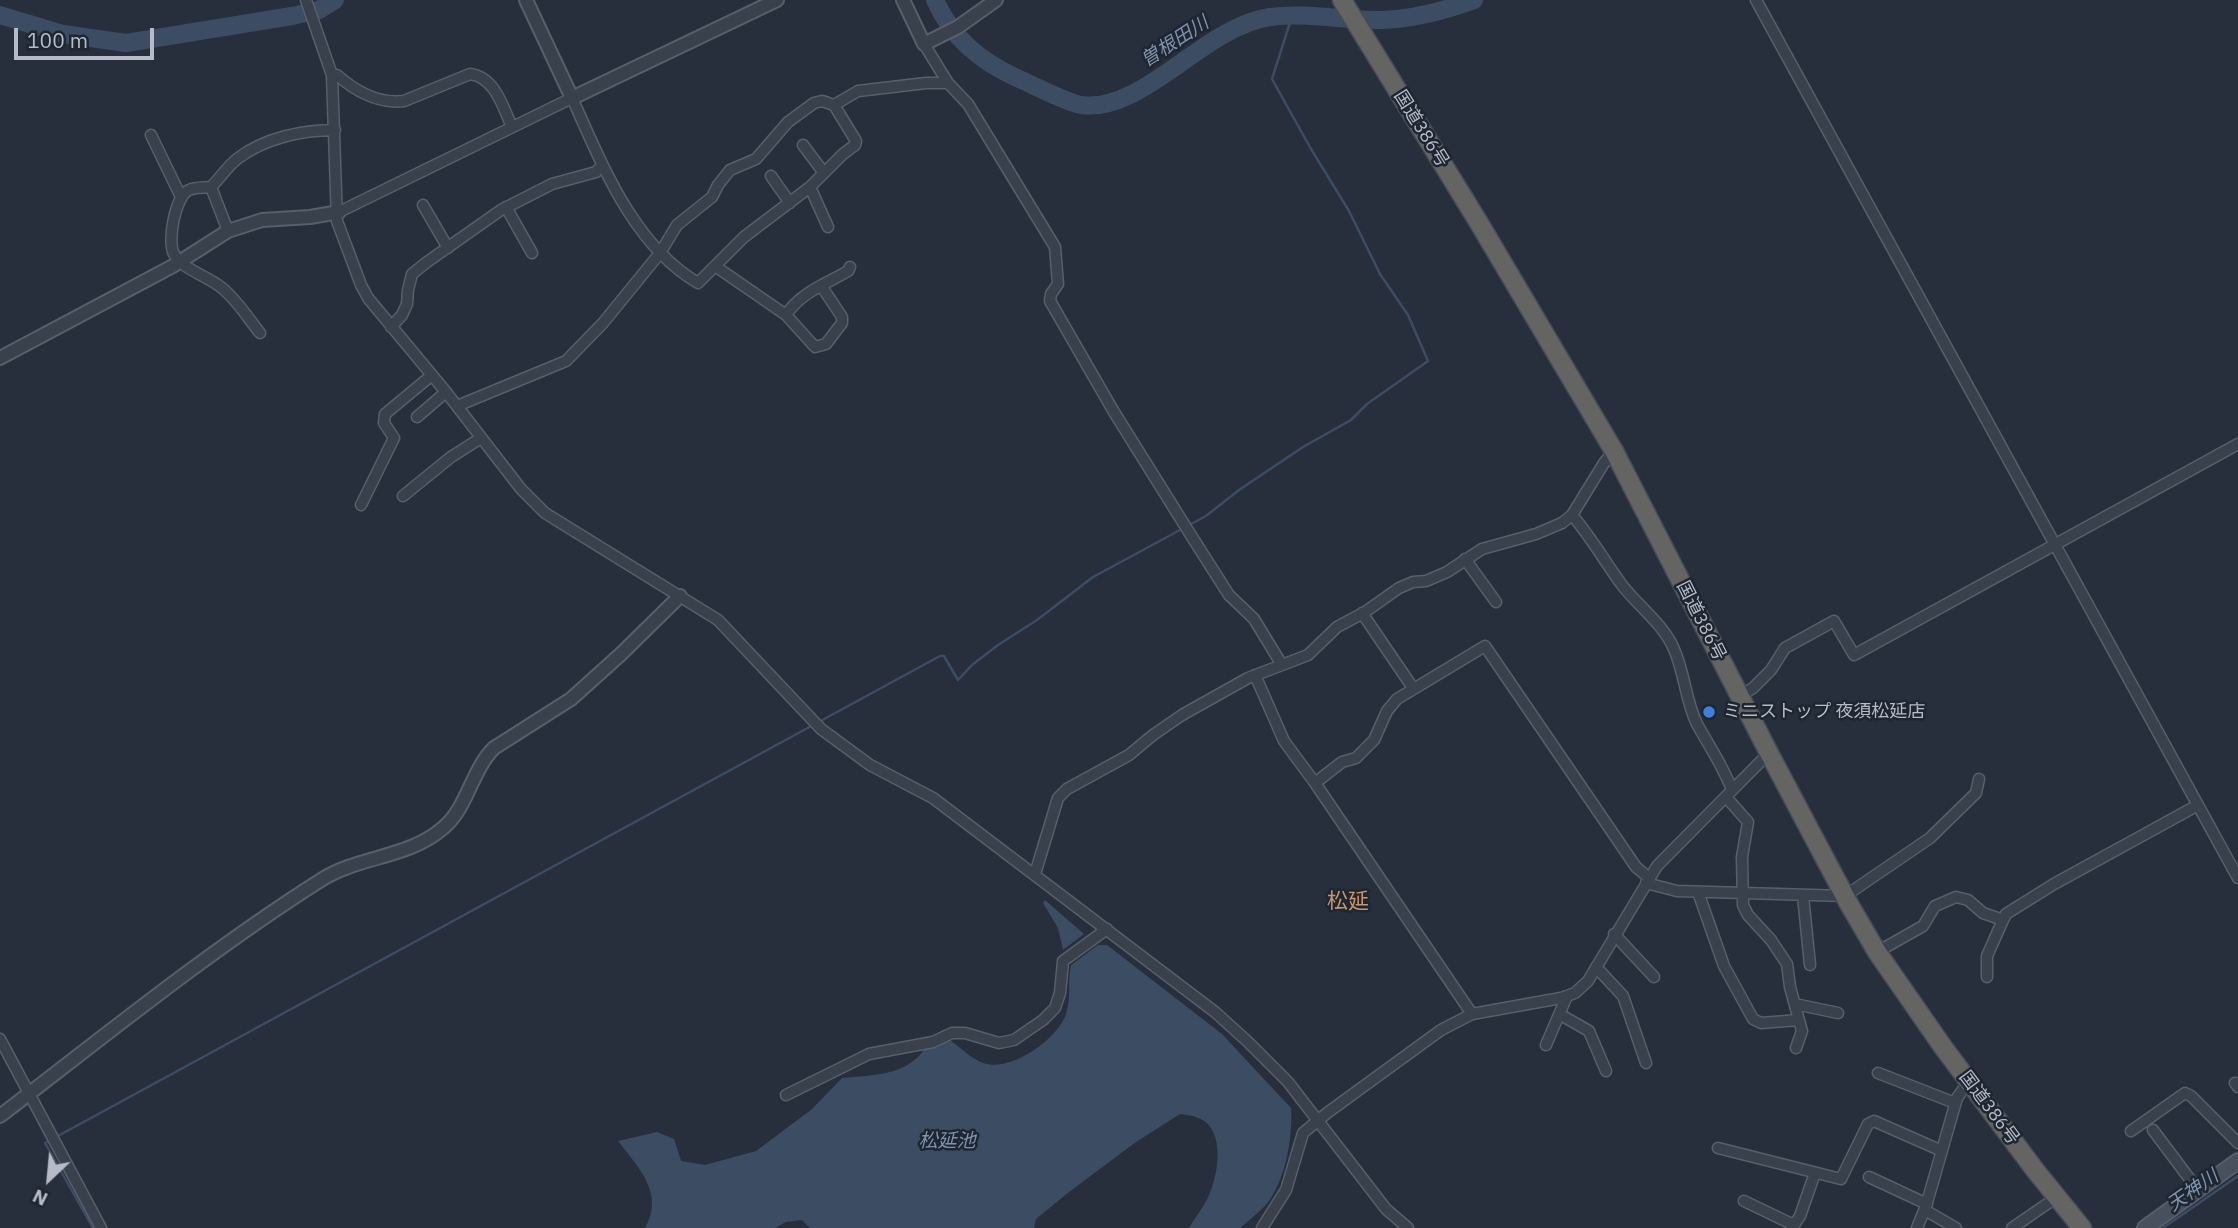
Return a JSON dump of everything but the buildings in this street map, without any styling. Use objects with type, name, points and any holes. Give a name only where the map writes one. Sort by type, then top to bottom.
[{"type":"highway","name":"国道386号","points":[[1342,0],[1479,223],[1614,451],[1769,752],[1877,952],[1969,1081],[2082,1228]]},
{"type":"main road","points":[[2145,1228],[2238,1161]]},
{"type":"street","points":[[306,0],[332,75],[336,199],[339,212],[337,221],[361,285],[391,327],[446,392],[521,489],[545,513],[718,620],[821,729],[870,765],[933,799],[1215,1013],[1288,1082],[1386,1209],[1408,1228]]},
{"type":"street","points":[[457,406],[566,361],[603,323],[660,253],[677,225],[712,197],[730,170],[756,159],[788,122],[814,103],[822,101],[834,106],[856,141],[855,145],[810,187],[744,237],[698,282],[678,271],[660,253],[627,208],[602,165],[526,0]]},
{"type":"street","points":[[0,358],[180,262],[228,231],[262,220],[339,212],[777,0]]},
{"type":"street","points":[[903,0],[929,42],[948,83],[968,104],[1055,247],[1058,284],[1050,301],[1114,412],[1192,537],[1229,595],[1254,619],[1282,665]]},
{"type":"street","points":[[1756,0],[2238,878]]},
{"type":"street","points":[[929,42],[958,27],[991,1]]},
{"type":"street","points":[[332,75],[337,75],[353,89],[366,95],[396,102],[404,102],[470,74],[478,75],[486,79],[512,127]]},
{"type":"street","points":[[834,106],[858,91],[948,83]]},
{"type":"street","points":[[260,333],[228,293],[180,262],[173,253],[170,243],[181,197],[189,190],[211,187],[235,160],[252,149],[288,135],[335,130]]},
{"type":"street","points":[[151,135],[181,197]]},
{"type":"street","points":[[803,145],[824,173]]},
{"type":"street","points":[[391,327],[402,315],[407,304],[412,274],[506,207],[551,184],[596,172],[602,165]]},
{"type":"street","points":[[771,176],[790,203]]},
{"type":"street","points":[[211,187],[228,231]]},
{"type":"street","points":[[810,187],[828,227]]},
{"type":"street","points":[[423,205],[448,248]]},
{"type":"street","points":[[506,207],[532,253]]},
{"type":"street","points":[[715,266],[786,315],[815,347],[826,344],[842,323],[842,317],[821,287]]},
{"type":"street","points":[[786,315],[810,290],[821,287],[850,267]]},
{"type":"street","points":[[361,505],[394,438],[384,423],[385,414],[432,375]]},
{"type":"street","points":[[417,417],[446,392]]},
{"type":"street","points":[[403,496],[451,457],[481,438]]},
{"type":"street","points":[[1740,696],[1753,688],[1771,670],[1785,648],[1834,621],[1854,655],[2238,444]]},
{"type":"street","points":[[1035,874],[1058,798],[1068,789],[1121,761],[1182,715],[1255,675],[1308,655],[1337,627],[1399,588],[1413,582],[1426,581],[1482,549],[1536,534],[1562,523],[1572,515],[1614,451]]},
{"type":"street","points":[[1572,515],[1623,586],[1667,636],[1684,677],[1696,722],[1727,775],[1729,794],[1748,822],[1742,857],[1743,905],[1787,964],[1802,1031],[1796,1048]]},
{"type":"street","points":[[1465,559],[1496,603]]},
{"type":"street","points":[[0,1116],[152,997],[324,877],[425,841],[444,828],[459,809],[480,767],[494,748],[571,699],[680,596]]},
{"type":"street","points":[[1362,613],[1413,688]]},
{"type":"street","points":[[1315,783],[1342,762],[1356,758],[1374,740],[1387,711],[1397,699],[1485,646],[1636,867],[1648,880],[1677,891],[1845,896],[1930,838],[1976,793],[1979,779]]},
{"type":"street","points":[[1255,675],[1284,741],[1472,1014]]},
{"type":"street","points":[[1262,1228],[1286,1190],[1303,1133],[1327,1113],[1432,1037],[1472,1014],[1567,996],[1575,993],[1588,981],[1657,866],[1769,752]]},
{"type":"street","points":[[1987,977],[1987,956],[2006,914],[2054,884],[2198,805]]},
{"type":"street","points":[[1698,892],[1724,966],[1753,1019],[1761,1023],[1799,1020]]},
{"type":"street","points":[[1803,895],[1810,965]]},
{"type":"street","points":[[1877,952],[1923,926],[1934,906],[1954,898],[1968,900],[1983,913],[2003,920]]},
{"type":"street","points":[[786,1095],[870,1054],[933,1042],[952,1033],[965,1033],[999,1043],[1014,1040],[1055,1008],[1060,993],[1063,961],[1107,929]]},
{"type":"street","points":[[1615,934],[1654,977]]},
{"type":"street","points":[[1596,967],[1623,996],[1646,1063]]},
{"type":"street","points":[[1546,1045],[1567,996]]},
{"type":"street","points":[[1795,1004],[1838,1013]]},
{"type":"street","points":[[1561,1015],[1589,1031],[1606,1071]]},
{"type":"street","points":[[0,1038],[101,1228]]},
{"type":"street","points":[[1878,1073],[1955,1103]]},
{"type":"street","points":[[1917,1228],[1926,1207],[1955,1103],[1969,1081]]},
{"type":"street","points":[[2131,1131],[2185,1093],[2238,1143]]},
{"type":"street","points":[[1718,1147],[1841,1179],[1868,1124],[1874,1121],[1942,1151]]},
{"type":"street","points":[[2153,1130],[2198,1190]]},
{"type":"street","points":[[1744,1200],[1793,1227],[1800,1216],[1815,1173]]},
{"type":"street","points":[[1869,1177],[1926,1207],[1956,1228]]},
{"type":"street","points":[[2012,1228],[2057,1197]]},
{"type":"water","points":[[1045,900],[1084,934],[1063,950],[1058,928],[1043,903]]},
{"type":"water","name":"松延池","points":[[1098,945],[1107,945],[1222,1034],[1291,1108],[1289,1146],[1278,1185],[1265,1206],[1240,1228],[1189,1228],[1211,1190],[1216,1171],[1217,1149],[1212,1129],[1205,1122],[1194,1116],[1180,1114],[1136,1142],[1069,1192],[1036,1219],[1034,1228],[810,1228],[802,1220],[786,1222],[775,1228],[645,1228],[650,1216],[651,1193],[641,1171],[618,1141],[657,1132],[674,1139],[681,1161],[705,1165],[756,1151],[812,1109],[842,1078],[878,1075],[900,1069],[918,1057],[926,1047],[951,1041],[979,1061],[994,1065],[1019,1058],[1032,1052],[1061,1024],[1068,1007],[1071,965]]},
{"type":"waterway","name":"曽根田川","points":[[0,15],[63,34],[126,43],[292,16],[319,10],[335,0]]},
{"type":"waterway","name":"曽根田川","points":[[935,0],[950,26],[979,56],[1017,78],[1081,105],[1104,104],[1127,96],[1222,36],[1246,24],[1270,17],[1393,19],[1428,14],[1474,0]]},
{"type":"waterway","points":[[93,1228],[45,1143],[940,656],[944,656],[958,680],[998,645],[1037,620],[1093,577],[1206,516],[1303,447],[1351,420],[1367,404],[1428,361],[1408,315],[1380,274],[1349,211],[1272,79],[1292,16]]},
{"type":"waterway","name":"天神川","points":[[2163,1228],[2238,1176]]},
{"type":"place","name":"ミニストップ 夜須松延店","points":[[1709,712]]},
{"type":"district","name":"松延","points":[[1348,902]]}]
